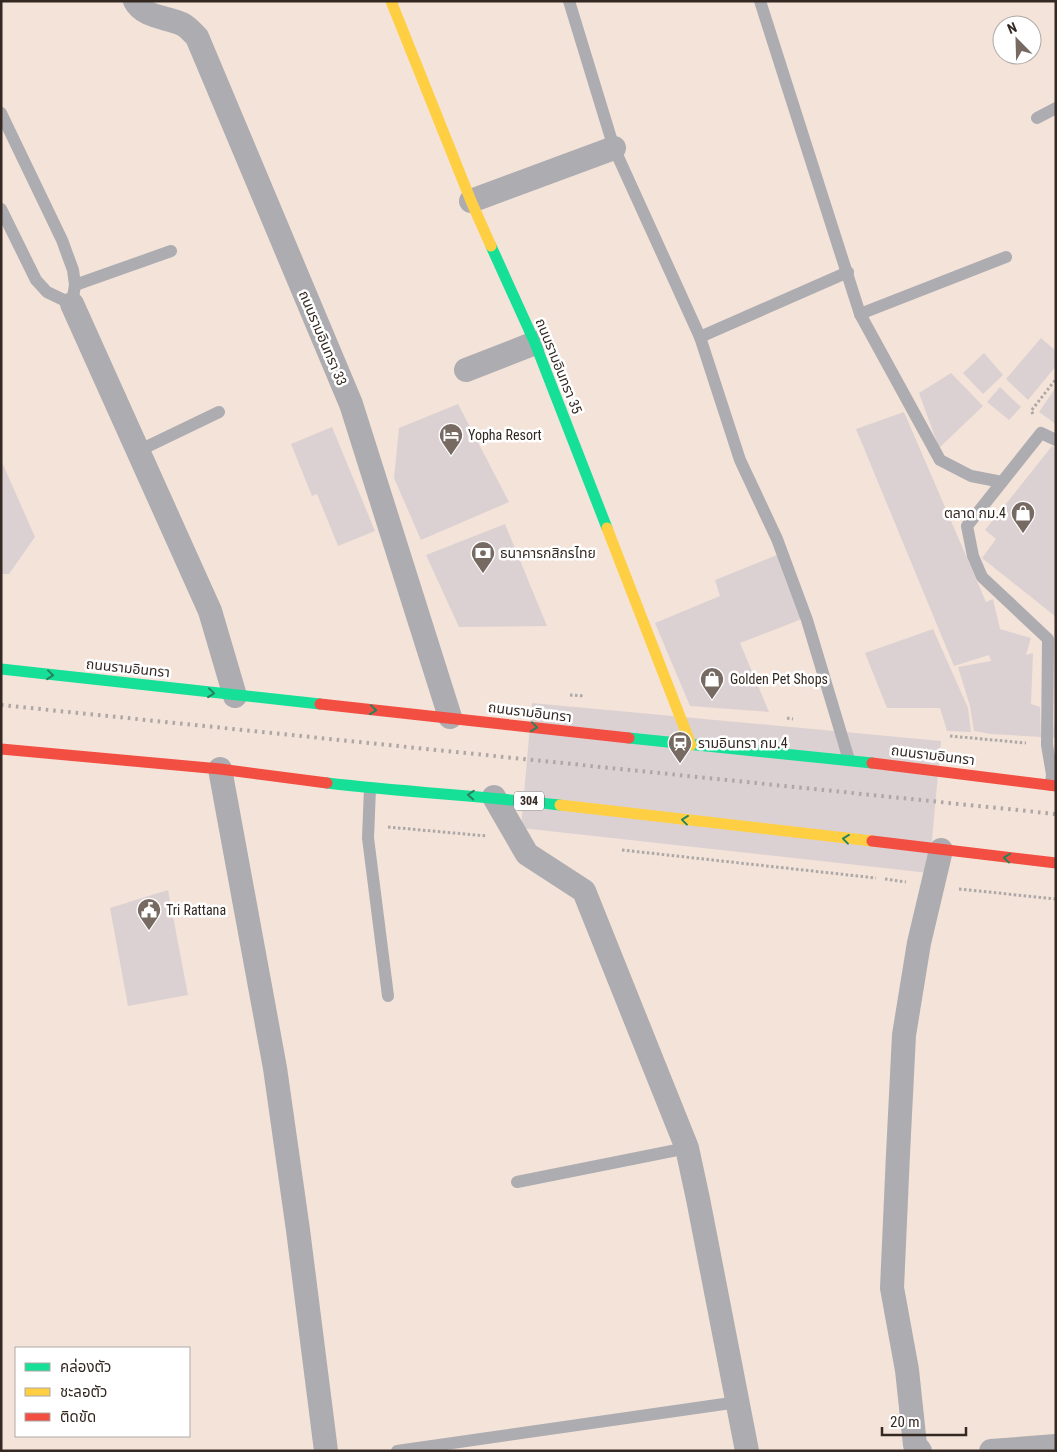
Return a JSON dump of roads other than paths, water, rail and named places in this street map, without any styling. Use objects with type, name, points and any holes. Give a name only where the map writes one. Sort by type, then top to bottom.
[{"type":"main road","name":"ถนนรามอินทรา 35","points":[[391,1],[472,201],[535,343],[692,745]]},
{"type":"main road","name":"ถนนรามอินทรา","points":[[1,669],[235,696],[849,760],[1053,785]]},
{"type":"main road","name":"304","points":[[1,749],[220,769],[370,788],[494,797],[1056,863]]},
{"type":"street","name":"ถนนรามอินทรา 33","points":[[135,1],[137,6],[149,13],[182,24],[197,37],[351,404],[450,718]]},
{"type":"street","points":[[472,201],[614,148]]},
{"type":"street","points":[[74,294],[138,451],[210,611],[235,696]]},
{"type":"street","points":[[466,370],[535,343]]},
{"type":"street","points":[[220,769],[275,1068],[326,1451]]},
{"type":"street","points":[[494,797],[527,854],[584,891],[687,1148],[747,1451]]},
{"type":"street","points":[[920,1451],[915,1445],[907,1370],[892,1288],[904,1035],[919,943],[941,850]]},
{"type":"street","points":[[991,1451],[1056,1446]]},
{"type":"lane","points":[[569,1],[614,148],[700,337],[740,460],[777,539],[807,620],[849,760]]},
{"type":"lane","points":[[760,1],[860,314],[940,460],[971,476],[1002,482]]},
{"type":"lane","points":[[1037,118],[1056,108]]},
{"type":"lane","points":[[1,113],[62,240],[73,270],[74,294]]},
{"type":"lane","points":[[1,209],[36,280],[47,292],[74,294],[171,251]]},
{"type":"lane","points":[[860,314],[1006,257]]},
{"type":"lane","points":[[700,337],[848,272]]},
{"type":"lane","points":[[138,451],[218,412]]},
{"type":"lane","points":[[1053,785],[1047,745],[1048,639],[982,577],[973,556],[967,526],[1041,433],[1056,440]]},
{"type":"lane","points":[[370,788],[368,825],[375,899],[388,996]]},
{"type":"lane","points":[[517,1182],[687,1148]]},
{"type":"lane","points":[[397,1451],[738,1402]]},
{"type":"railway","points":[[1,705],[1056,814]]},
{"type":"place","name":"Yopha Resort","points":[[451,456]]},
{"type":"place","name":"ตลาด กม.4","points":[[1023,534]]},
{"type":"place","name":"ธนาคารกสิกรไทย","points":[[483,574]]},
{"type":"place","name":"Golden Pet Shops","points":[[712,700]]},
{"type":"place","name":"รามอินทรา กม.4","points":[[680,764]]},
{"type":"place","name":"Tri Rattana","points":[[149,931]]}]
